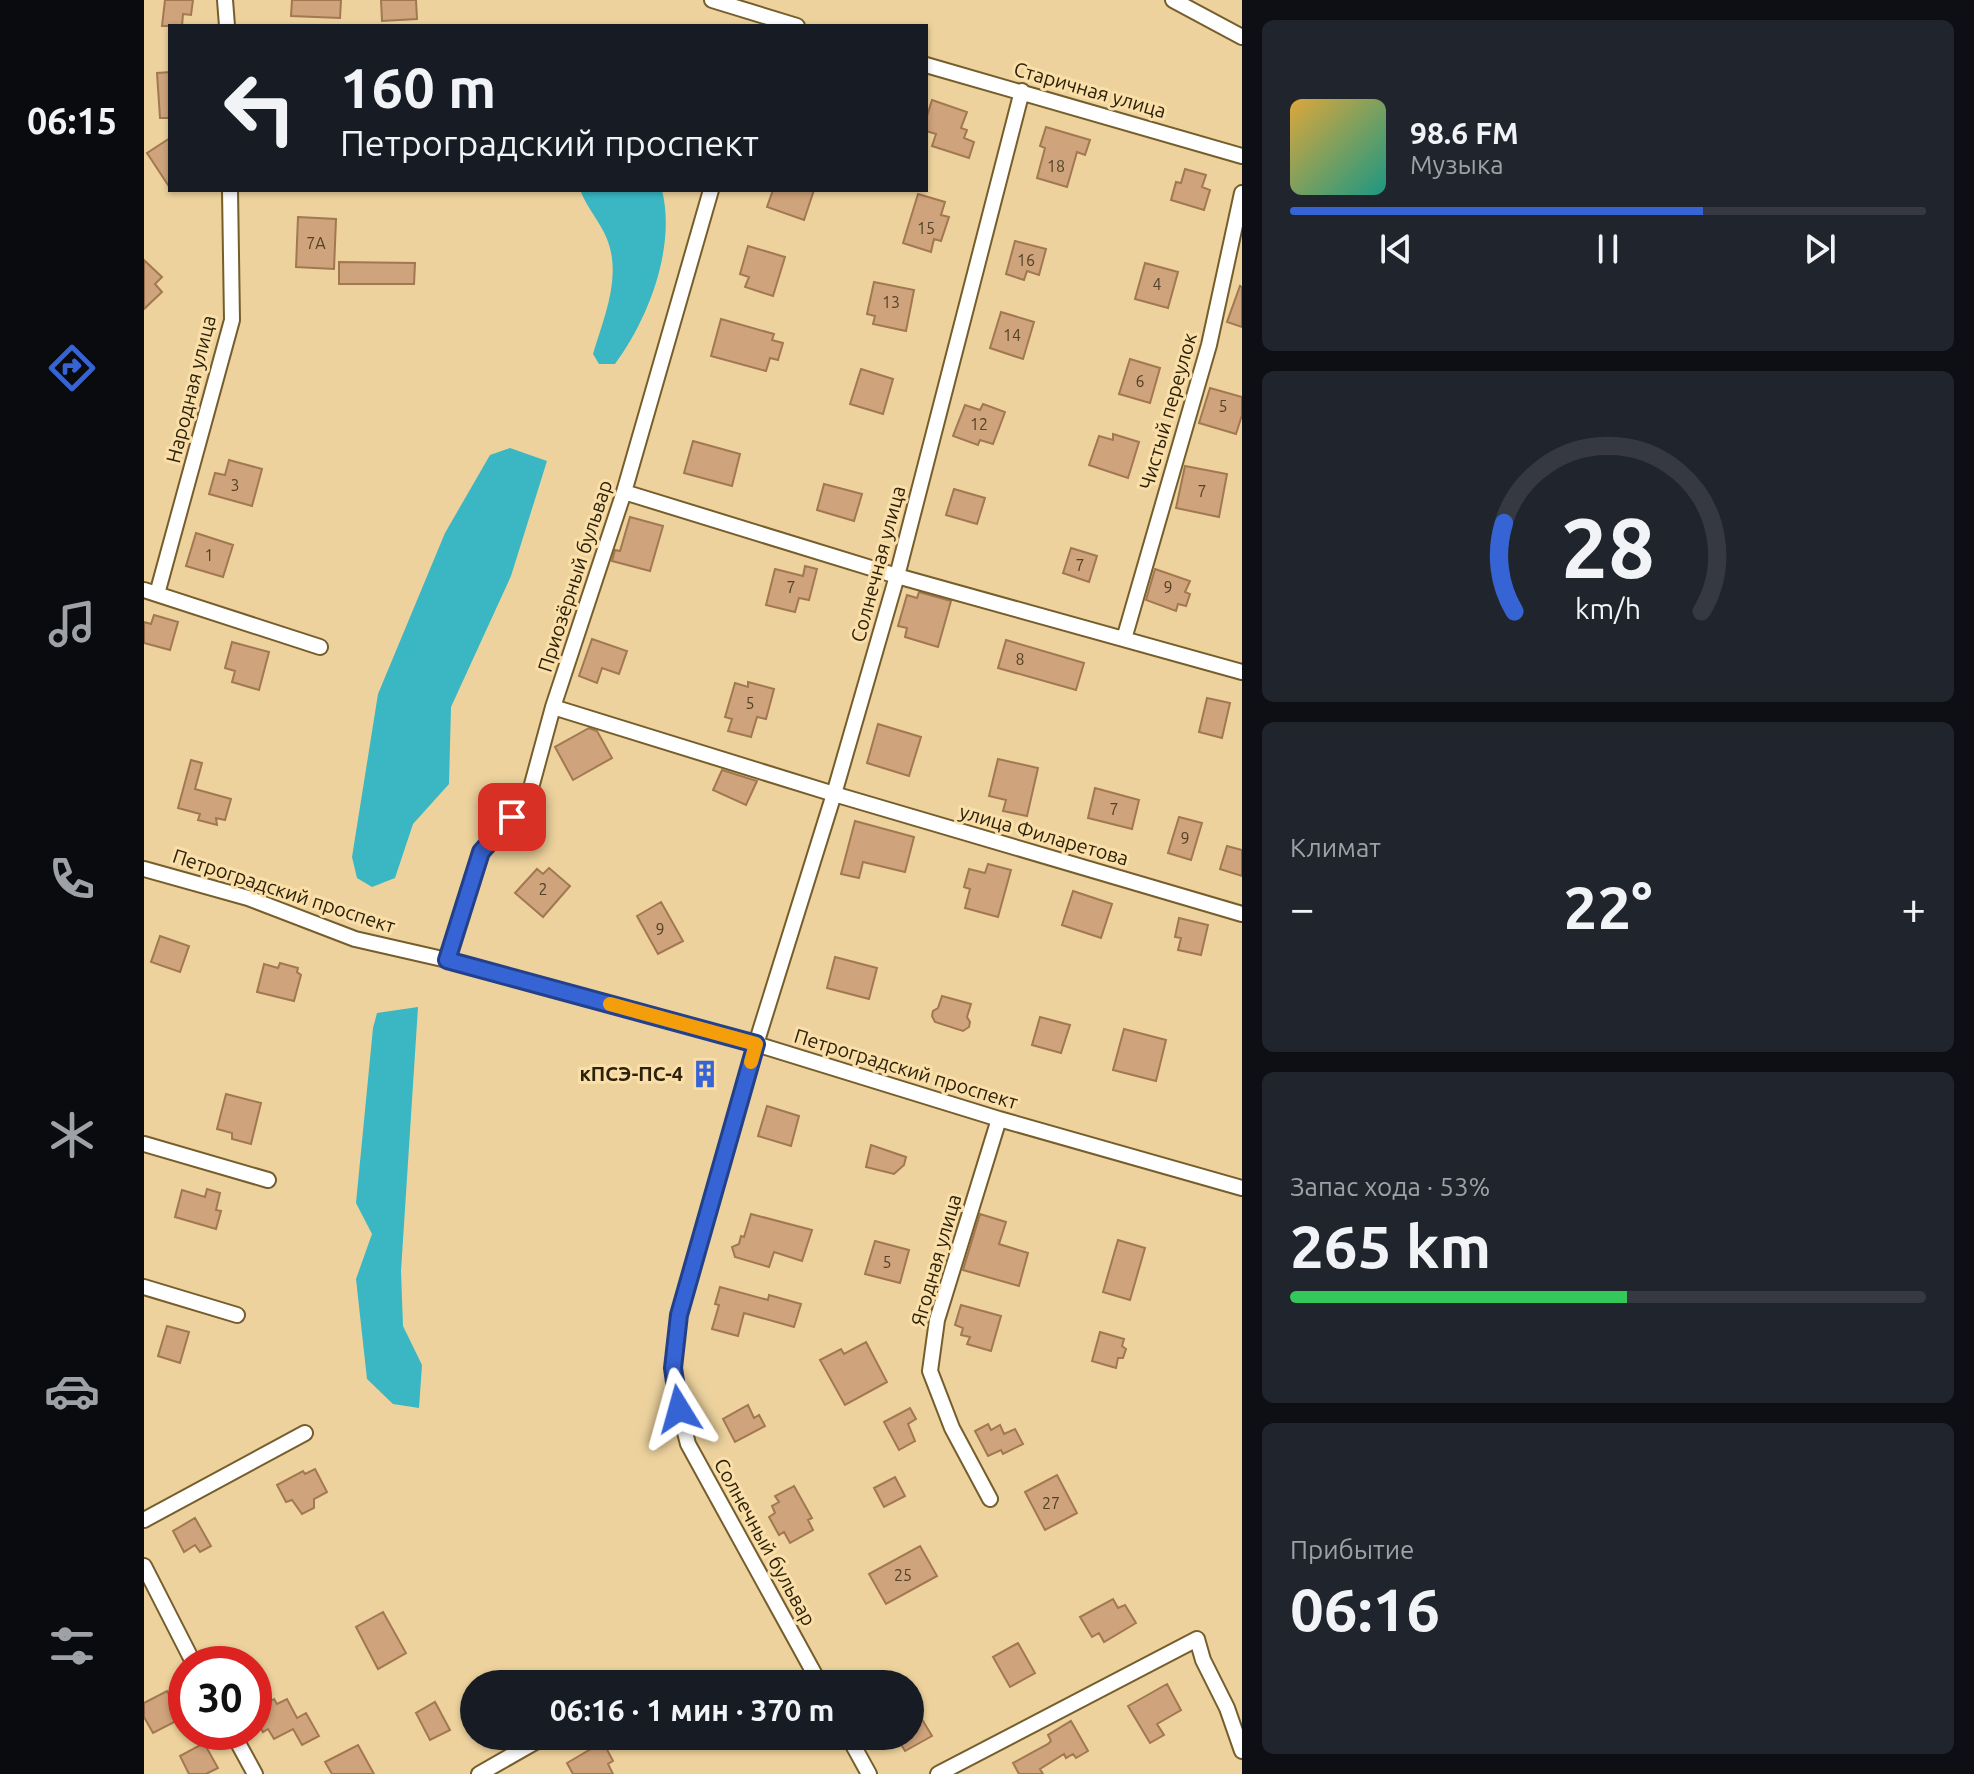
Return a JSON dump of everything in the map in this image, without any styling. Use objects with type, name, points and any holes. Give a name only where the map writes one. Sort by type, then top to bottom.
[{"type":"street","points":[[225,0],[227,24]]},
{"type":"street","points":[[712,0],[751,19],[784,24]]},
{"type":"street","points":[[1173,0],[1242,37]]},
{"type":"street","name":"Старичная улица","points":[[928,66],[1242,156]]},
{"type":"street","name":"Солнечная улица","points":[[756,1044],[834,794],[897,576],[1022,91]]},
{"type":"street","name":"Народная улица","points":[[151,592],[232,320],[230,192]]},
{"type":"street","name":"Приозёрный бульвар","points":[[447,960],[481,852],[528,799],[553,707],[624,492],[710,192]]},
{"type":"street","name":"Чистый переулок","points":[[1124,639],[1209,345],[1242,193]]},
{"type":"street","points":[[624,492],[897,576],[1242,672]]},
{"type":"street","points":[[151,592],[320,647]]},
{"type":"street","name":"улица Филаретова","points":[[553,707],[834,794],[1242,914]]},
{"type":"street","name":"Петроградский проспект","points":[[144,869],[248,898],[355,939],[447,960],[756,1044],[999,1119],[1242,1188]]},
{"type":"street","name":"Солнечный бульвар","points":[[756,1044],[679,1315],[673,1368],[688,1444],[812,1670]]},
{"type":"street","name":"Ягодная улица","points":[[990,1499],[952,1428],[930,1371],[937,1320],[999,1119]]},
{"type":"street","points":[[144,1144],[268,1180]]},
{"type":"street","points":[[144,1287],[237,1315]]},
{"type":"street","points":[[144,1520],[305,1433]]},
{"type":"street","points":[[144,1566],[185,1646]]},
{"type":"street","points":[[938,1774],[1197,1639],[1242,1751]]},
{"type":"street","points":[[242,1750],[255,1774]]},
{"type":"street","points":[[479,1774],[521,1750]]},
{"type":"street","points":[[856,1750],[869,1774]]},
{"type":"water","points":[[581,192],[662,192],[665,235],[656,281],[639,325],[615,364],[599,364],[593,354],[610,297],[613,268],[607,239]]},
{"type":"water","points":[[510,448],[547,461],[511,576],[451,707],[449,784],[413,824],[395,878],[372,887],[357,878],[352,857],[378,694],[445,533],[490,455]]},
{"type":"water","points":[[418,1007],[401,1271],[403,1326],[422,1365],[419,1408],[393,1404],[367,1379],[356,1279],[372,1234],[356,1203],[373,1028],[377,1013]]},
{"type":"building","points":[[165,0],[193,0],[191,15],[183,14],[182,24],[162,26]]},
{"type":"building","points":[[292,0],[341,0],[340,18],[291,16]]},
{"type":"building","points":[[381,0],[416,0],[417,19],[382,21]]},
{"type":"building","points":[[168,72],[168,118],[160,118],[157,73]]},
{"type":"building","points":[[932,100],[967,112],[961,128],[967,130],[964,138],[974,142],[969,158],[932,146],[936,134],[928,132]]},
{"type":"building","points":[[1046,127],[1090,140],[1085,155],[1077,152],[1067,187],[1037,178],[1045,148],[1040,146]]},
{"type":"building","points":[[168,139],[168,185],[147,153]]},
{"type":"building","points":[[1185,169],[1206,175],[1202,187],[1210,190],[1204,210],[1171,200],[1176,182],[1181,183]]},
{"type":"building","points":[[772,192],[813,192],[804,220],[767,207]]},
{"type":"building","points":[[918,194],[945,202],[941,215],[949,217],[941,241],[934,239],[931,252],[903,243]]},
{"type":"building","points":[[298,217],[336,219],[334,269],[296,267]]},
{"type":"building","points":[[1015,241],[1046,249],[1039,275],[1027,271],[1024,280],[1006,274]]},
{"type":"building","points":[[748,246],[785,257],[773,296],[745,287],[749,277],[740,274]]},
{"type":"building","points":[[144,260],[162,277],[155,284],[162,292],[144,309]]},
{"type":"building","points":[[339,262],[415,263],[414,284],[339,284]]},
{"type":"building","points":[[1145,263],[1178,272],[1168,308],[1135,299]]},
{"type":"building","points":[[874,282],[914,290],[906,331],[873,324],[875,316],[867,314]]},
{"type":"building","points":[[1242,287],[1242,327],[1227,322]]},
{"type":"building","points":[[1001,312],[1034,322],[1023,359],[990,348]]},
{"type":"building","points":[[721,319],[774,334],[772,340],[783,343],[778,360],[770,358],[766,371],[711,356]]},
{"type":"building","points":[[1130,359],[1160,368],[1150,403],[1119,394]]},
{"type":"building","points":[[861,369],[893,379],[883,414],[850,404]]},
{"type":"building","points":[[1210,388],[1242,397],[1242,415],[1236,434],[1199,423]]},
{"type":"building","points":[[983,404],[1005,412],[993,444],[980,440],[978,445],[953,436],[965,405],[980,410]]},
{"type":"building","points":[[1113,434],[1139,442],[1128,478],[1089,465],[1099,436],[1113,440]]},
{"type":"building","points":[[693,441],[740,454],[732,486],[684,473]]},
{"type":"building","points":[[229,460],[262,469],[252,506],[209,494],[215,473],[225,475]]},
{"type":"building","points":[[1185,466],[1227,474],[1219,517],[1176,508]]},
{"type":"building","points":[[824,484],[862,494],[854,521],[817,510]]},
{"type":"building","points":[[954,489],[985,498],[977,524],[946,515]]},
{"type":"building","points":[[630,517],[663,526],[650,571],[612,561],[615,550],[620,551]]},
{"type":"building","points":[[196,533],[233,545],[223,577],[186,566]]},
{"type":"building","points":[[1071,548],[1097,556],[1089,582],[1063,573]]},
{"type":"building","points":[[805,566],[817,569],[809,600],[799,598],[795,612],[766,605],[775,569],[803,576]]},
{"type":"building","points":[[1155,569],[1190,581],[1185,592],[1190,594],[1186,606],[1178,604],[1176,611],[1146,600]]},
{"type":"building","points":[[919,592],[951,601],[938,647],[905,637],[907,628],[898,626],[907,595],[917,598]]},
{"type":"building","points":[[154,615],[178,622],[170,650],[144,643],[144,622],[151,624]]},
{"type":"building","points":[[592,639],[627,651],[619,674],[602,668],[597,683],[579,676]]},
{"type":"building","points":[[1006,640],[1084,663],[1076,690],[998,668]]},
{"type":"building","points":[[232,642],[269,652],[259,690],[232,682],[235,671],[225,668]]},
{"type":"building","points":[[748,682],[774,689],[766,719],[757,717],[751,737],[728,731],[732,719],[725,717],[735,683],[748,687]]},
{"type":"building","points":[[1207,698],[1230,703],[1222,738],[1199,732]]},
{"type":"building","points":[[878,724],[921,737],[909,776],[867,763]]},
{"type":"building","points":[[589,728],[597,731],[612,758],[573,780],[555,747]]},
{"type":"building","points":[[998,759],[1038,768],[1027,816],[1003,811],[1006,800],[989,796]]},
{"type":"building","points":[[191,760],[202,763],[195,789],[231,799],[225,820],[216,818],[217,825],[198,820],[200,814],[178,808]]},
{"type":"building","points":[[722,770],[757,781],[746,805],[713,790]]},
{"type":"building","points":[[1095,788],[1139,800],[1132,829],[1088,818]]},
{"type":"building","points":[[1179,817],[1202,823],[1191,860],[1168,853]]},
{"type":"building","points":[[855,821],[914,837],[905,872],[863,862],[859,878],[841,874]]},
{"type":"building","points":[[1227,846],[1242,850],[1242,876],[1220,869]]},
{"type":"building","points":[[988,864],[1011,870],[998,917],[965,908],[970,889],[964,887],[969,869],[985,873]]},
{"type":"building","points":[[549,868],[570,886],[543,917],[515,893],[537,869],[543,874]]},
{"type":"building","points":[[1073,891],[1112,904],[1101,938],[1062,925]]},
{"type":"building","points":[[661,902],[683,941],[658,954],[637,916]]},
{"type":"building","points":[[1179,918],[1208,925],[1201,955],[1178,950],[1181,938],[1175,937]]},
{"type":"building","points":[[160,936],[189,946],[180,972],[151,962]]},
{"type":"building","points":[[835,957],[877,968],[869,999],[827,988]]},
{"type":"building","points":[[280,963],[298,968],[297,972],[301,975],[294,1001],[257,992],[264,964],[278,968]]},
{"type":"building","points":[[942,996],[971,1004],[967,1017],[969,1027],[963,1031],[935,1022],[933,1011],[938,1008]]},
{"type":"building","points":[[1040,1017],[1070,1025],[1061,1053],[1032,1045]]},
{"type":"building","points":[[1124,1029],[1166,1040],[1156,1081],[1113,1070]]},
{"type":"building","points":[[226,1094],[261,1103],[251,1144],[232,1139],[232,1133],[217,1129]]},
{"type":"building","points":[[767,1106],[799,1116],[791,1146],[758,1136]]},
{"type":"building","points":[[871,1145],[906,1157],[904,1165],[894,1174],[866,1167]]},
{"type":"building","points":[[207,1189],[220,1193],[216,1210],[221,1211],[216,1229],[175,1217],[182,1190],[205,1197]]},
{"type":"building","points":[[751,1214],[812,1230],[802,1261],[774,1252],[769,1267],[735,1257],[732,1247],[739,1244],[741,1236],[744,1237]]},
{"type":"building","points":[[980,1214],[1006,1222],[999,1244],[1028,1253],[1019,1286],[963,1270]]},
{"type":"building","points":[[1118,1240],[1145,1248],[1130,1300],[1103,1292]]},
{"type":"building","points":[[875,1241],[909,1250],[900,1283],[865,1274]]},
{"type":"building","points":[[720,1287],[768,1300],[769,1295],[801,1304],[794,1327],[744,1313],[738,1336],[712,1329]]},
{"type":"building","points":[[961,1305],[1001,1316],[991,1351],[967,1344],[970,1337],[961,1335],[963,1328],[955,1325]]},
{"type":"building","points":[[167,1326],[189,1332],[180,1363],[158,1356]]},
{"type":"building","points":[[1100,1332],[1124,1339],[1122,1346],[1126,1349],[1123,1358],[1118,1358],[1116,1368],[1092,1361]]},
{"type":"building","points":[[866,1342],[887,1382],[845,1405],[820,1360],[841,1349],[844,1354]]},
{"type":"building","points":[[748,1405],[754,1418],[759,1415],[765,1426],[735,1442],[723,1419]]},
{"type":"building","points":[[910,1408],[916,1419],[908,1424],[915,1441],[899,1450],[884,1422]]},
{"type":"building","points":[[988,1424],[991,1430],[1000,1425],[1004,1434],[1015,1429],[1023,1444],[1003,1454],[1001,1450],[988,1456],[975,1431]]},
{"type":"building","points":[[315,1469],[327,1492],[314,1499],[314,1508],[302,1514],[292,1500],[286,1502],[277,1485],[303,1471],[305,1474]]},
{"type":"building","points":[[1057,1475],[1077,1513],[1045,1530],[1025,1492]]},
{"type":"building","points":[[895,1477],[905,1496],[884,1507],[874,1488]]},
{"type":"building","points":[[794,1486],[812,1518],[808,1520],[813,1530],[790,1543],[784,1532],[779,1535],[769,1517],[775,1513],[772,1506],[779,1502],[775,1496]]},
{"type":"building","points":[[195,1518],[211,1546],[200,1552],[195,1545],[184,1552],[173,1531]]},
{"type":"building","points":[[920,1546],[937,1576],[886,1604],[869,1574]]},
{"type":"building","points":[[1113,1599],[1118,1608],[1125,1605],[1136,1623],[1104,1642],[1099,1633],[1092,1637],[1080,1617]]},
{"type":"building","points":[[383,1612],[406,1653],[378,1669],[356,1627]]},
{"type":"building","points":[[1018,1643],[1035,1673],[1010,1687],[993,1657]]},
{"type":"building","points":[[1167,1684],[1181,1710],[1157,1724],[1164,1735],[1150,1743],[1128,1706]]},
{"type":"building","points":[[167,1691],[168,1725],[153,1733],[144,1717],[144,1703]]},
{"type":"building","points":[[287,1699],[297,1718],[306,1713],[319,1736],[302,1745],[293,1729],[274,1739],[272,1700],[277,1704]]},
{"type":"building","points":[[435,1702],[450,1730],[430,1740],[416,1713]]},
{"type":"building","points":[[1071,1721],[1088,1751],[1076,1758],[1073,1754],[1066,1758],[1064,1754],[1040,1769],[1043,1774],[1019,1774],[1013,1763],[1048,1744],[1051,1741],[1048,1735]]},
{"type":"building","points":[[924,1723],[932,1736],[924,1740]]},
{"type":"building","points":[[358,1745],[374,1774],[332,1774],[325,1762]]},
{"type":"building","points":[[191,1750],[208,1750],[218,1768],[206,1774],[189,1774],[180,1756]]},
{"type":"building","points":[[589,1750],[607,1750],[613,1761],[608,1764],[613,1774],[573,1774],[567,1763]]},
{"type":"slow traffic","points":[[610,1004],[756,1044],[751,1062]]},
{"type":"place","name":"кПСЭ-ПС-4","points":[[705,1074]]},
{"type":"route","points":[[512,817],[481,852],[447,960],[756,1044],[679,1315],[673,1368],[679,1409]]}]
